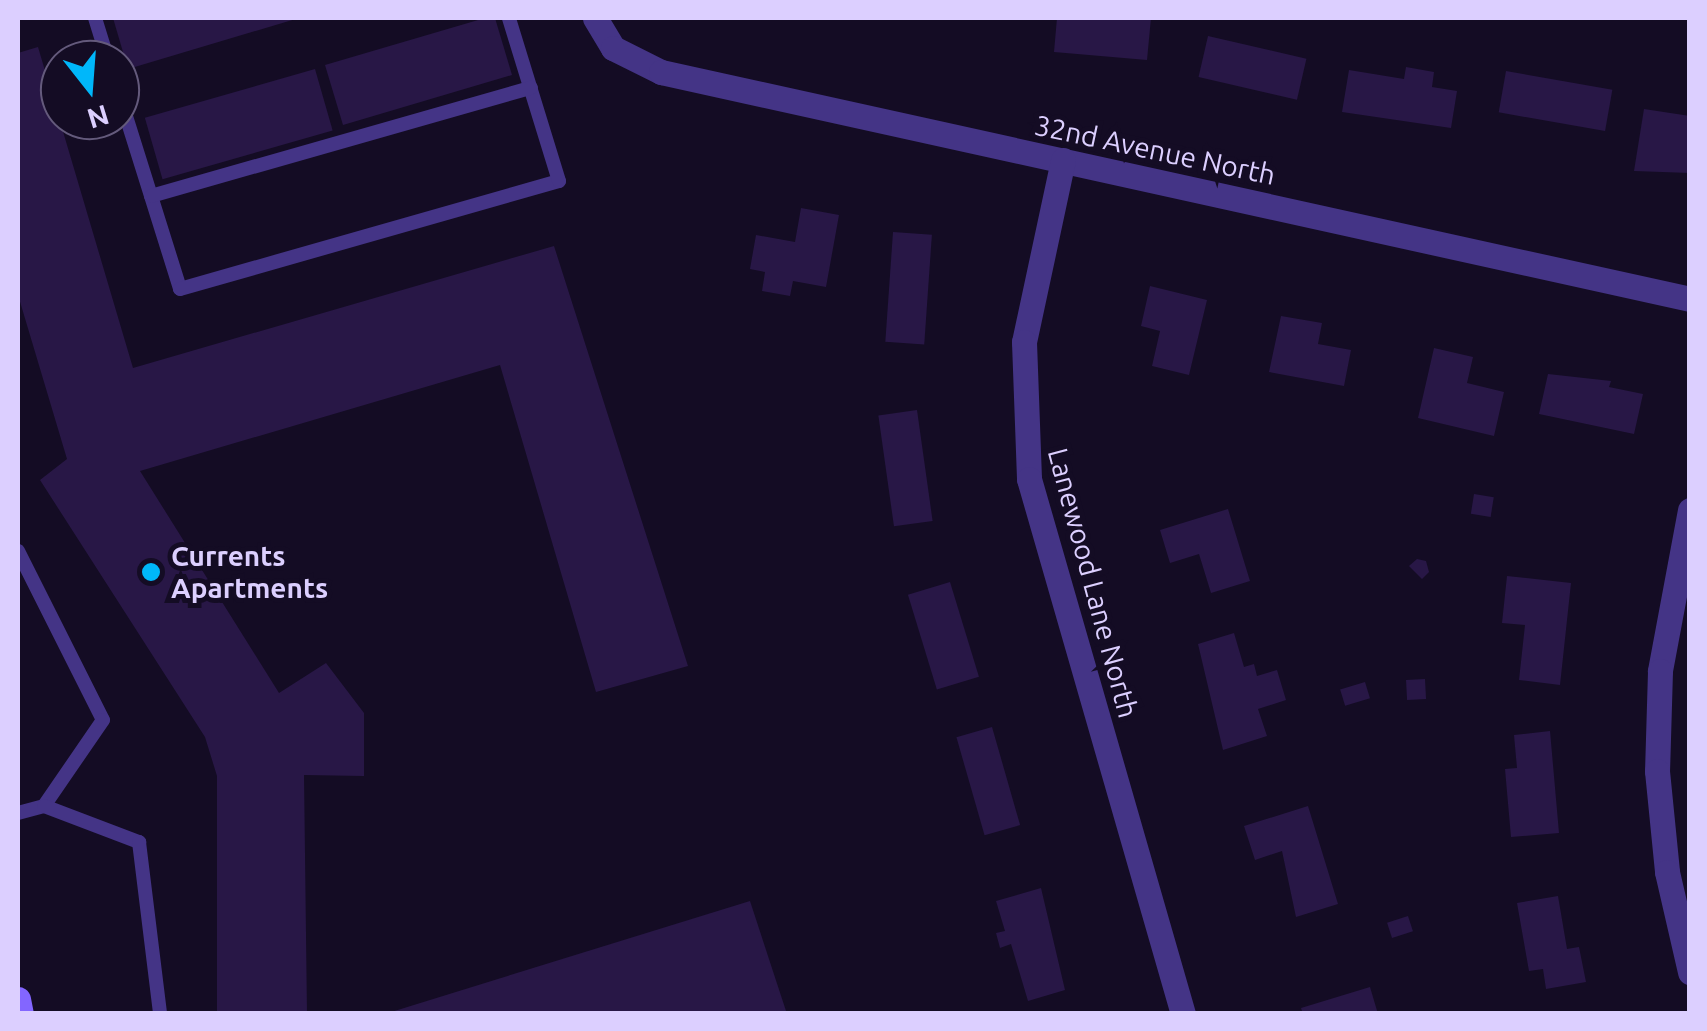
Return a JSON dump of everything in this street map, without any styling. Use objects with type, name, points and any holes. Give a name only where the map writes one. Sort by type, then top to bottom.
[{"type":"street","name":"32nd Avenue North","points":[[595,18],[613,48],[660,72],[1690,299]]},
{"type":"street","name":"Lanewood Lane North","points":[[1063,160],[1024,342],[1029,479],[1183,1014]]},
{"type":"street","points":[[1690,510],[1660,671],[1657,771],[1668,872],[1690,972]]},
{"type":"street","points":[[18,999],[21,1014]]},
{"type":"lane","points":[[133,140],[180,289],[559,180],[509,18]]},
{"type":"lane","points":[[151,196],[531,88]]},
{"type":"lane","points":[[18,550],[104,720],[44,806]]},
{"type":"lane","points":[[18,812],[44,806],[138,842],[160,1014]]},
{"type":"building","points":[[113,18],[299,18],[140,65],[140,40],[119,40]]},
{"type":"building","points":[[495,18],[512,75],[343,125],[325,65]]},
{"type":"building","points":[[1057,18],[1151,18],[1147,60],[1054,52]]},
{"type":"building","points":[[1208,36],[1306,59],[1297,100],[1199,77]]},
{"type":"building","name":"Currents Apartments","points":[[38,47],[40,140],[66,140],[133,368],[554,246],[688,666],[596,692],[500,365],[140,471],[279,693],[326,663],[364,713],[364,776],[304,775],[307,1014],[217,1014],[217,776],[205,737],[40,480],[67,459],[18,295],[18,53]]},
{"type":"building","points":[[1406,67],[1434,72],[1432,87],[1457,91],[1451,128],[1342,112],[1349,70],[1404,79]]},
{"type":"building","points":[[315,69],[333,131],[162,179],[145,118]]},
{"type":"building","points":[[1506,71],[1612,90],[1605,131],[1499,112]]},
{"type":"building","points":[[1644,109],[1690,116],[1690,173],[1634,171]]},
{"type":"building","points":[[801,208],[839,215],[826,287],[793,281],[790,296],[762,291],[765,272],[750,269],[756,235],[795,242]]},
{"type":"building","points":[[893,232],[932,235],[924,344],[885,342]]},
{"type":"building","points":[[1150,286],[1207,300],[1189,375],[1152,366],[1160,331],[1141,326]]},
{"type":"building","points":[[1281,316],[1322,323],[1318,344],[1351,350],[1344,386],[1269,372]]},
{"type":"building","points":[[1434,348],[1473,357],[1467,383],[1504,392],[1494,436],[1418,418]]},
{"type":"building","points":[[1548,374],[1611,381],[1609,387],[1643,394],[1634,434],[1539,414]]},
{"type":"building","points":[[917,410],[933,521],[894,526],[878,415]]},
{"type":"building","points":[[1474,494],[1494,497],[1491,517],[1471,514]]},
{"type":"building","points":[[1228,509],[1250,581],[1211,593],[1199,554],[1170,563],[1160,530]]},
{"type":"building","points":[[1417,559],[1426,561],[1429,572],[1422,579],[1409,566]]},
{"type":"building","points":[[1507,576],[1571,583],[1560,685],[1519,680],[1525,625],[1502,623]]},
{"type":"building","points":[[950,582],[979,677],[937,690],[908,595]]},
{"type":"building","points":[[1234,633],[1244,667],[1254,664],[1257,676],[1277,670],[1286,700],[1258,709],[1267,736],[1223,750],[1198,644]]},
{"type":"building","points":[[1425,679],[1426,699],[1407,700],[1406,680]]},
{"type":"building","points":[[1365,682],[1370,698],[1345,706],[1340,690]]},
{"type":"building","points":[[992,727],[1020,825],[985,835],[956,737]]},
{"type":"building","points":[[1550,731],[1559,833],[1511,837],[1505,769],[1517,768],[1514,735]]},
{"type":"building","points":[[1308,806],[1338,904],[1296,917],[1282,851],[1255,860],[1244,826]]},
{"type":"building","points":[[1041,888],[1065,990],[1028,1001],[1011,944],[1000,948],[996,933],[1005,931],[996,901]]},
{"type":"building","points":[[1558,896],[1567,949],[1579,947],[1586,982],[1546,989],[1543,969],[1529,971],[1517,903]]},
{"type":"building","points":[[750,901],[787,1014],[388,1014],[388,1013]]},
{"type":"building","points":[[1408,916],[1413,931],[1392,938],[1387,923]]},
{"type":"building","points":[[1370,987],[1378,1014],[1303,1014],[1301,1008]]},
{"type":"place","name":"Currents Apartments","points":[[151,572]]}]
